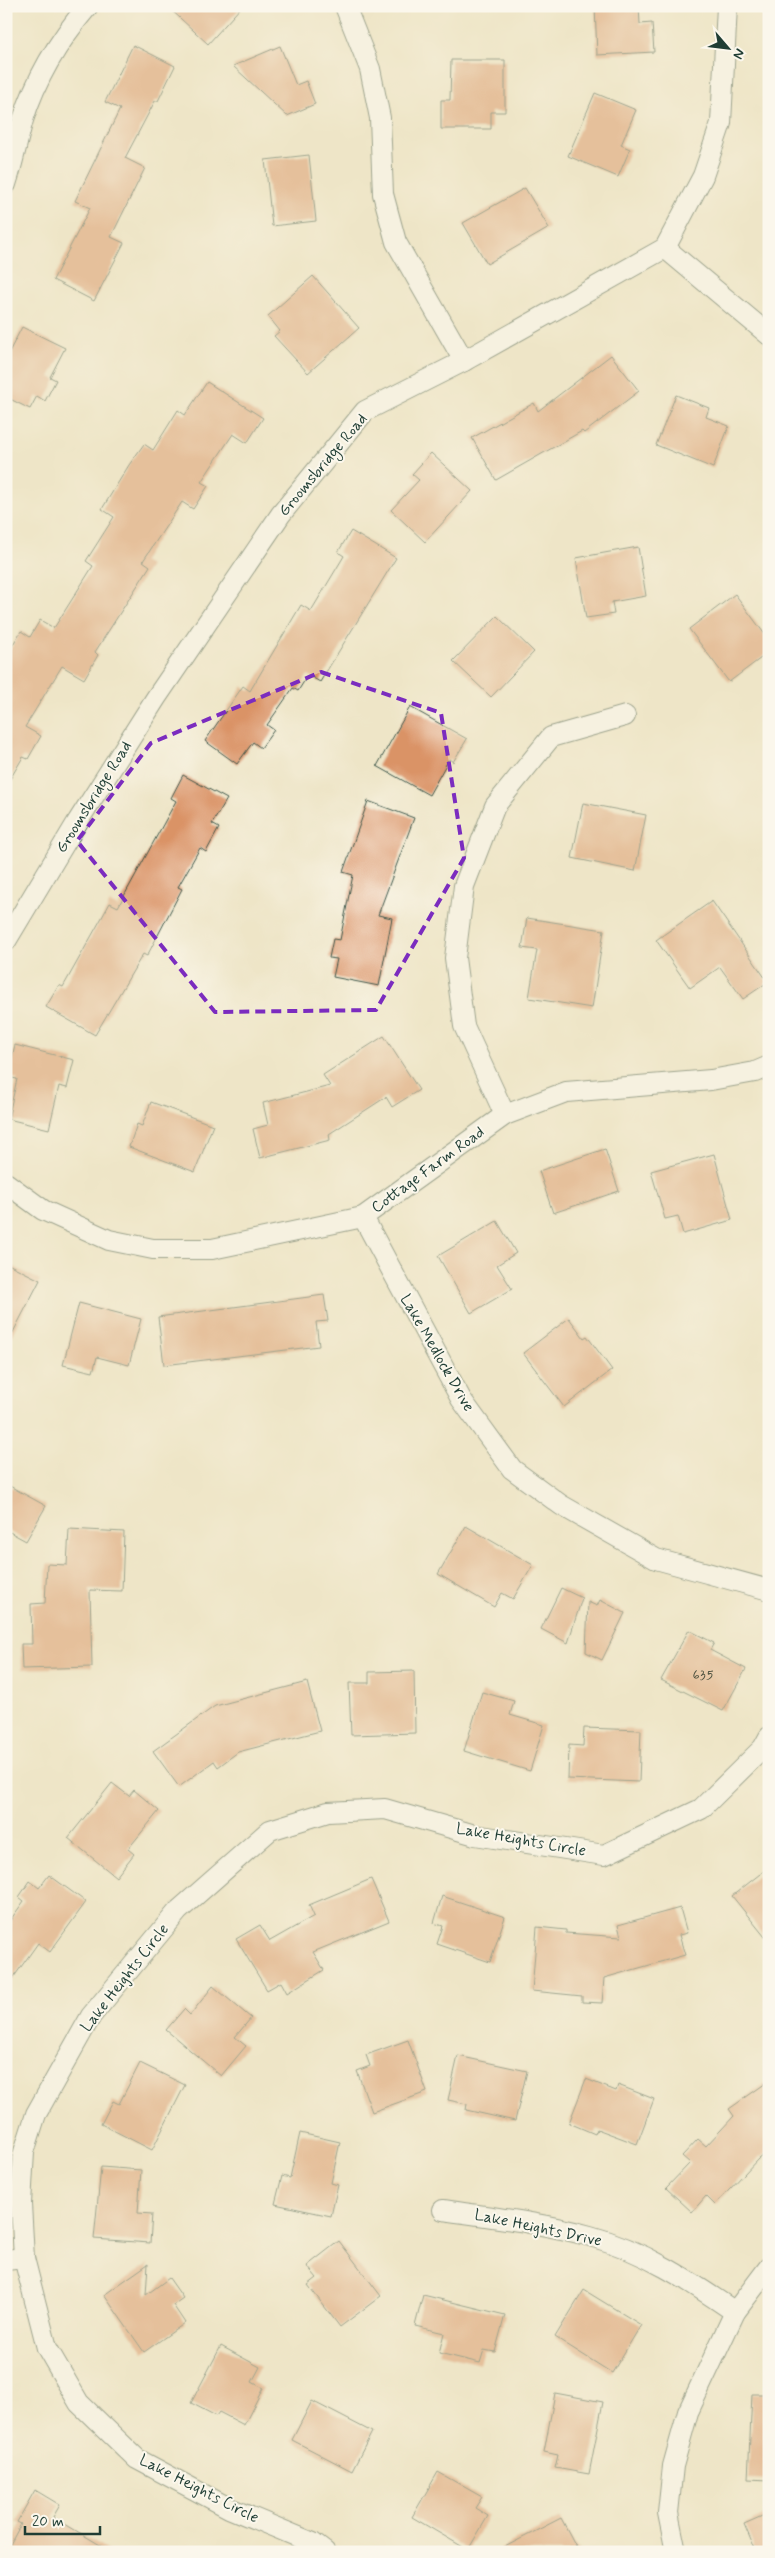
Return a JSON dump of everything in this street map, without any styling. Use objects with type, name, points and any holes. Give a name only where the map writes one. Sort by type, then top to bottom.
[{"type":"street","points":[[6,184],[24,119],[42,74],[64,33],[88,6]]},
{"type":"street","points":[[344,6],[370,69],[380,118],[383,194],[396,242],[464,361]]},
{"type":"street","points":[[727,6],[721,123],[703,176],[665,248],[769,335]]},
{"type":"street","name":"Groomsbridge Road","points":[[6,941],[78,821],[156,698],[281,514],[366,412],[464,361],[665,248]]},
{"type":"street","points":[[505,1116],[464,1026],[455,958],[464,886],[495,806],[551,737],[625,716]]},
{"type":"street","name":"Cottage Farm Road","points":[[6,1183],[43,1210],[110,1240],[154,1249],[212,1249],[363,1217],[406,1184],[505,1116],[566,1092],[710,1080],[755,1072],[769,1066]]},
{"type":"street","name":"Lake Medlock Drive","points":[[363,1217],[461,1399],[512,1468],[561,1505],[656,1559],[769,1590]]},
{"type":"street","name":"Lake Heights Circle","points":[[325,2552],[313,2543],[229,2508],[137,2459],[79,2403],[46,2348],[15,2259],[24,2152],[36,2114],[91,2016],[178,1911],[270,1830],[328,1812],[385,1809],[475,1835],[604,1855],[701,1809],[763,1748],[769,1737]]},
{"type":"street","name":"Lake Heights Drive","points":[[443,2210],[506,2219],[591,2236],[652,2260],[735,2312]]},
{"type":"street","points":[[676,2552],[668,2513],[673,2466],[688,2412],[735,2312],[769,2267]]},
{"type":"highlighted area","points":[[321,672],[441,713],[464,858],[376,1010],[215,1012],[77,841],[151,743]]},
{"type":"building","points":[[167,6],[242,6],[208,44]]},
{"type":"building","points":[[595,6],[639,6],[640,24],[652,23],[654,52],[597,55]]},
{"type":"building","points":[[133,45],[175,66],[158,101],[155,101],[125,158],[145,168],[111,237],[124,243],[94,301],[53,280],[90,208],[75,201],[120,109],[105,102]]},
{"type":"building","points":[[280,46],[296,85],[306,81],[315,104],[287,116],[233,66]]},
{"type":"building","points":[[451,60],[505,60],[505,112],[491,112],[491,129],[441,129],[441,100],[450,100]]},
{"type":"building","points":[[595,93],[636,110],[621,145],[630,149],[618,177],[568,156]]},
{"type":"building","points":[[309,155],[316,221],[272,226],[265,160]]},
{"type":"building","points":[[525,188],[549,228],[487,264],[463,223]]},
{"type":"building","points":[[313,276],[359,328],[308,373],[274,336],[280,331],[268,316]]},
{"type":"building","points":[[22,327],[65,348],[50,377],[56,380],[45,401],[37,396],[30,409],[6,397],[6,358]]},
{"type":"building","points":[[611,355],[639,391],[584,433],[582,431],[496,480],[472,438],[534,403],[538,411]]},
{"type":"building","points":[[207,382],[263,418],[247,443],[233,434],[201,482],[208,486],[193,509],[182,502],[143,561],[150,566],[95,652],[98,655],[84,679],[62,666],[25,727],[41,736],[28,759],[23,757],[6,786],[6,656],[21,631],[30,637],[40,620],[54,628],[93,566],[86,561],[114,517],[102,509],[129,465],[144,444],[153,450],[178,410],[185,415]]},
{"type":"building","points":[[676,395],[709,408],[706,417],[729,426],[713,468],[656,445]]},
{"type":"building","points":[[431,453],[472,491],[425,542],[391,510],[419,480],[412,474]]},
{"type":"building","points":[[351,531],[396,558],[320,682],[308,675],[298,691],[293,688],[267,725],[274,730],[261,748],[253,742],[237,764],[205,741],[243,686],[250,691],[301,605],[311,611],[344,556],[338,552]]},
{"type":"building","points":[[638,547],[646,596],[612,602],[614,614],[586,618],[576,558]]},
{"type":"building","points":[[735,594],[769,640],[769,652],[729,682],[689,629]]},
{"type":"building","points":[[497,616],[534,652],[491,697],[453,661]]},
{"type":"building","points":[[410,707],[467,739],[453,762],[449,759],[429,795],[377,766]]},
{"type":"building","points":[[183,775],[227,799],[212,824],[219,828],[206,852],[200,848],[178,887],[182,889],[147,956],[143,954],[95,1035],[46,1007],[59,985],[63,987],[110,903],[118,907],[176,801],[171,798]]},
{"type":"building","points":[[368,801],[414,818],[378,915],[392,918],[379,986],[333,977],[337,959],[329,958],[333,939],[340,940],[353,875],[343,872]]},
{"type":"building","points":[[583,803],[646,815],[635,871],[572,858]]},
{"type":"building","points":[[712,901],[768,982],[743,999],[720,967],[690,988],[656,940]]},
{"type":"building","points":[[527,918],[604,930],[592,1008],[529,998],[537,950],[522,948]]},
{"type":"building","points":[[384,1036],[419,1090],[392,1107],[386,1097],[329,1134],[330,1140],[260,1158],[253,1129],[268,1125],[263,1103],[330,1086],[323,1075]]},
{"type":"building","points":[[15,1045],[74,1060],[67,1088],[59,1086],[49,1129],[8,1119],[17,1079],[7,1077]]},
{"type":"building","points":[[151,1102],[213,1125],[195,1172],[129,1147],[137,1124],[142,1126]]},
{"type":"building","points":[[605,1149],[619,1191],[553,1213],[539,1171]]},
{"type":"building","points":[[714,1154],[732,1220],[683,1234],[678,1216],[665,1219],[651,1171]]},
{"type":"building","points":[[497,1221],[516,1253],[497,1265],[512,1289],[471,1313],[438,1256]]},
{"type":"building","points":[[6,1263],[40,1280],[6,1346]]},
{"type":"building","points":[[324,1295],[328,1321],[316,1322],[319,1346],[164,1365],[158,1317]]},
{"type":"building","points":[[79,1303],[141,1319],[129,1365],[97,1357],[93,1372],[63,1365]]},
{"type":"building","points":[[569,1318],[584,1338],[587,1336],[612,1370],[564,1407],[523,1353]]},
{"type":"building","points":[[6,1484],[46,1506],[26,1541],[6,1530]]},
{"type":"building","points":[[466,1526],[533,1565],[513,1599],[502,1593],[494,1607],[438,1574]]},
{"type":"building","points":[[69,1529],[124,1532],[122,1591],[90,1590],[92,1667],[22,1669],[21,1644],[32,1644],[31,1604],[45,1603],[47,1564],[67,1565]]},
{"type":"building","points":[[561,1588],[582,1598],[568,1643],[541,1629]]},
{"type":"building","points":[[600,1600],[625,1613],[602,1660],[586,1652],[588,1602],[597,1606]]},
{"type":"building","points":[[689,1630],[714,1643],[710,1650],[746,1669],[723,1711],[661,1680]]},
{"type":"building","points":[[414,1671],[415,1733],[351,1735],[349,1683],[369,1683],[369,1672]]},
{"type":"building","points":[[307,1682],[320,1731],[238,1752],[218,1767],[214,1761],[179,1787],[153,1751],[215,1706]]},
{"type":"building","points":[[482,1692],[514,1701],[510,1715],[544,1725],[530,1771],[464,1751]]},
{"type":"building","points":[[584,1728],[641,1730],[639,1782],[568,1779],[569,1745],[583,1746]]},
{"type":"building","points":[[112,1783],[129,1796],[134,1790],[159,1811],[128,1849],[134,1854],[116,1877],[68,1838]]},
{"type":"building","points":[[769,1867],[769,1942],[732,1896]]},
{"type":"building","points":[[49,1875],[86,1902],[50,1952],[38,1943],[6,1988],[6,1926],[24,1901],[19,1897],[30,1881],[39,1888]]},
{"type":"building","points":[[371,1879],[389,1921],[313,1952],[324,1970],[287,1993],[281,1982],[267,1990],[236,1939],[260,1925],[270,1941],[314,1916],[309,1905]]},
{"type":"building","points":[[442,1896],[505,1917],[490,1962],[437,1944],[443,1926],[434,1923]]},
{"type":"building","points":[[680,1908],[687,1933],[679,1935],[685,1955],[604,1978],[602,2003],[582,2002],[582,1996],[532,1991],[537,1927],[566,1930],[566,1933],[621,1937],[618,1925]]},
{"type":"building","points":[[213,1986],[251,2018],[235,2037],[246,2046],[221,2076],[166,2030],[184,2009],[190,2015]]},
{"type":"building","points":[[408,2040],[427,2092],[372,2112],[357,2071],[370,2066],[366,2055]]},
{"type":"building","points":[[458,2056],[527,2071],[515,2121],[466,2110],[467,2104],[448,2100]]},
{"type":"building","points":[[140,2063],[185,2085],[152,2150],[101,2124],[113,2101],[119,2104]]},
{"type":"building","points":[[586,2079],[616,2091],[618,2085],[654,2099],[637,2144],[597,2129],[595,2134],[569,2123]]},
{"type":"building","points":[[769,2081],[769,2151],[758,2159],[715,2205],[706,2196],[692,2212],[666,2188],[690,2163],[682,2156],[698,2139],[706,2146],[734,2116],[729,2109]]},
{"type":"building","points":[[300,2133],[340,2142],[331,2183],[338,2185],[331,2216],[275,2204],[282,2176],[290,2178]]},
{"type":"building","points":[[101,2167],[141,2170],[138,2213],[152,2214],[150,2243],[94,2239]]},
{"type":"building","points":[[339,2241],[381,2296],[340,2327],[308,2285],[317,2278],[307,2266]]},
{"type":"building","points":[[148,2264],[146,2295],[169,2278],[183,2298],[173,2305],[185,2323],[144,2352],[104,2295]]},
{"type":"building","points":[[584,2290],[641,2325],[612,2373],[555,2337]]},
{"type":"building","points":[[423,2295],[505,2315],[495,2352],[484,2350],[480,2363],[439,2353],[444,2333],[415,2326]]},
{"type":"building","points":[[221,2346],[260,2367],[252,2382],[263,2388],[244,2425],[219,2412],[216,2416],[191,2403]]},
{"type":"building","points":[[555,2393],[603,2402],[589,2474],[555,2468],[558,2455],[544,2452]]},
{"type":"building","points":[[752,2394],[769,2394],[769,2480],[748,2479]]},
{"type":"building","points":[[312,2401],[372,2432],[352,2471],[292,2440]]},
{"type":"building","points":[[438,2472],[482,2497],[475,2508],[488,2516],[468,2550],[412,2517]]},
{"type":"building","points":[[35,2490],[60,2505],[53,2517],[112,2552],[6,2552],[21,2524],[17,2522]]},
{"type":"building","points":[[769,2513],[769,2552],[756,2552],[744,2524]]},
{"type":"building","points":[[561,2518],[579,2552],[495,2552]]}]
